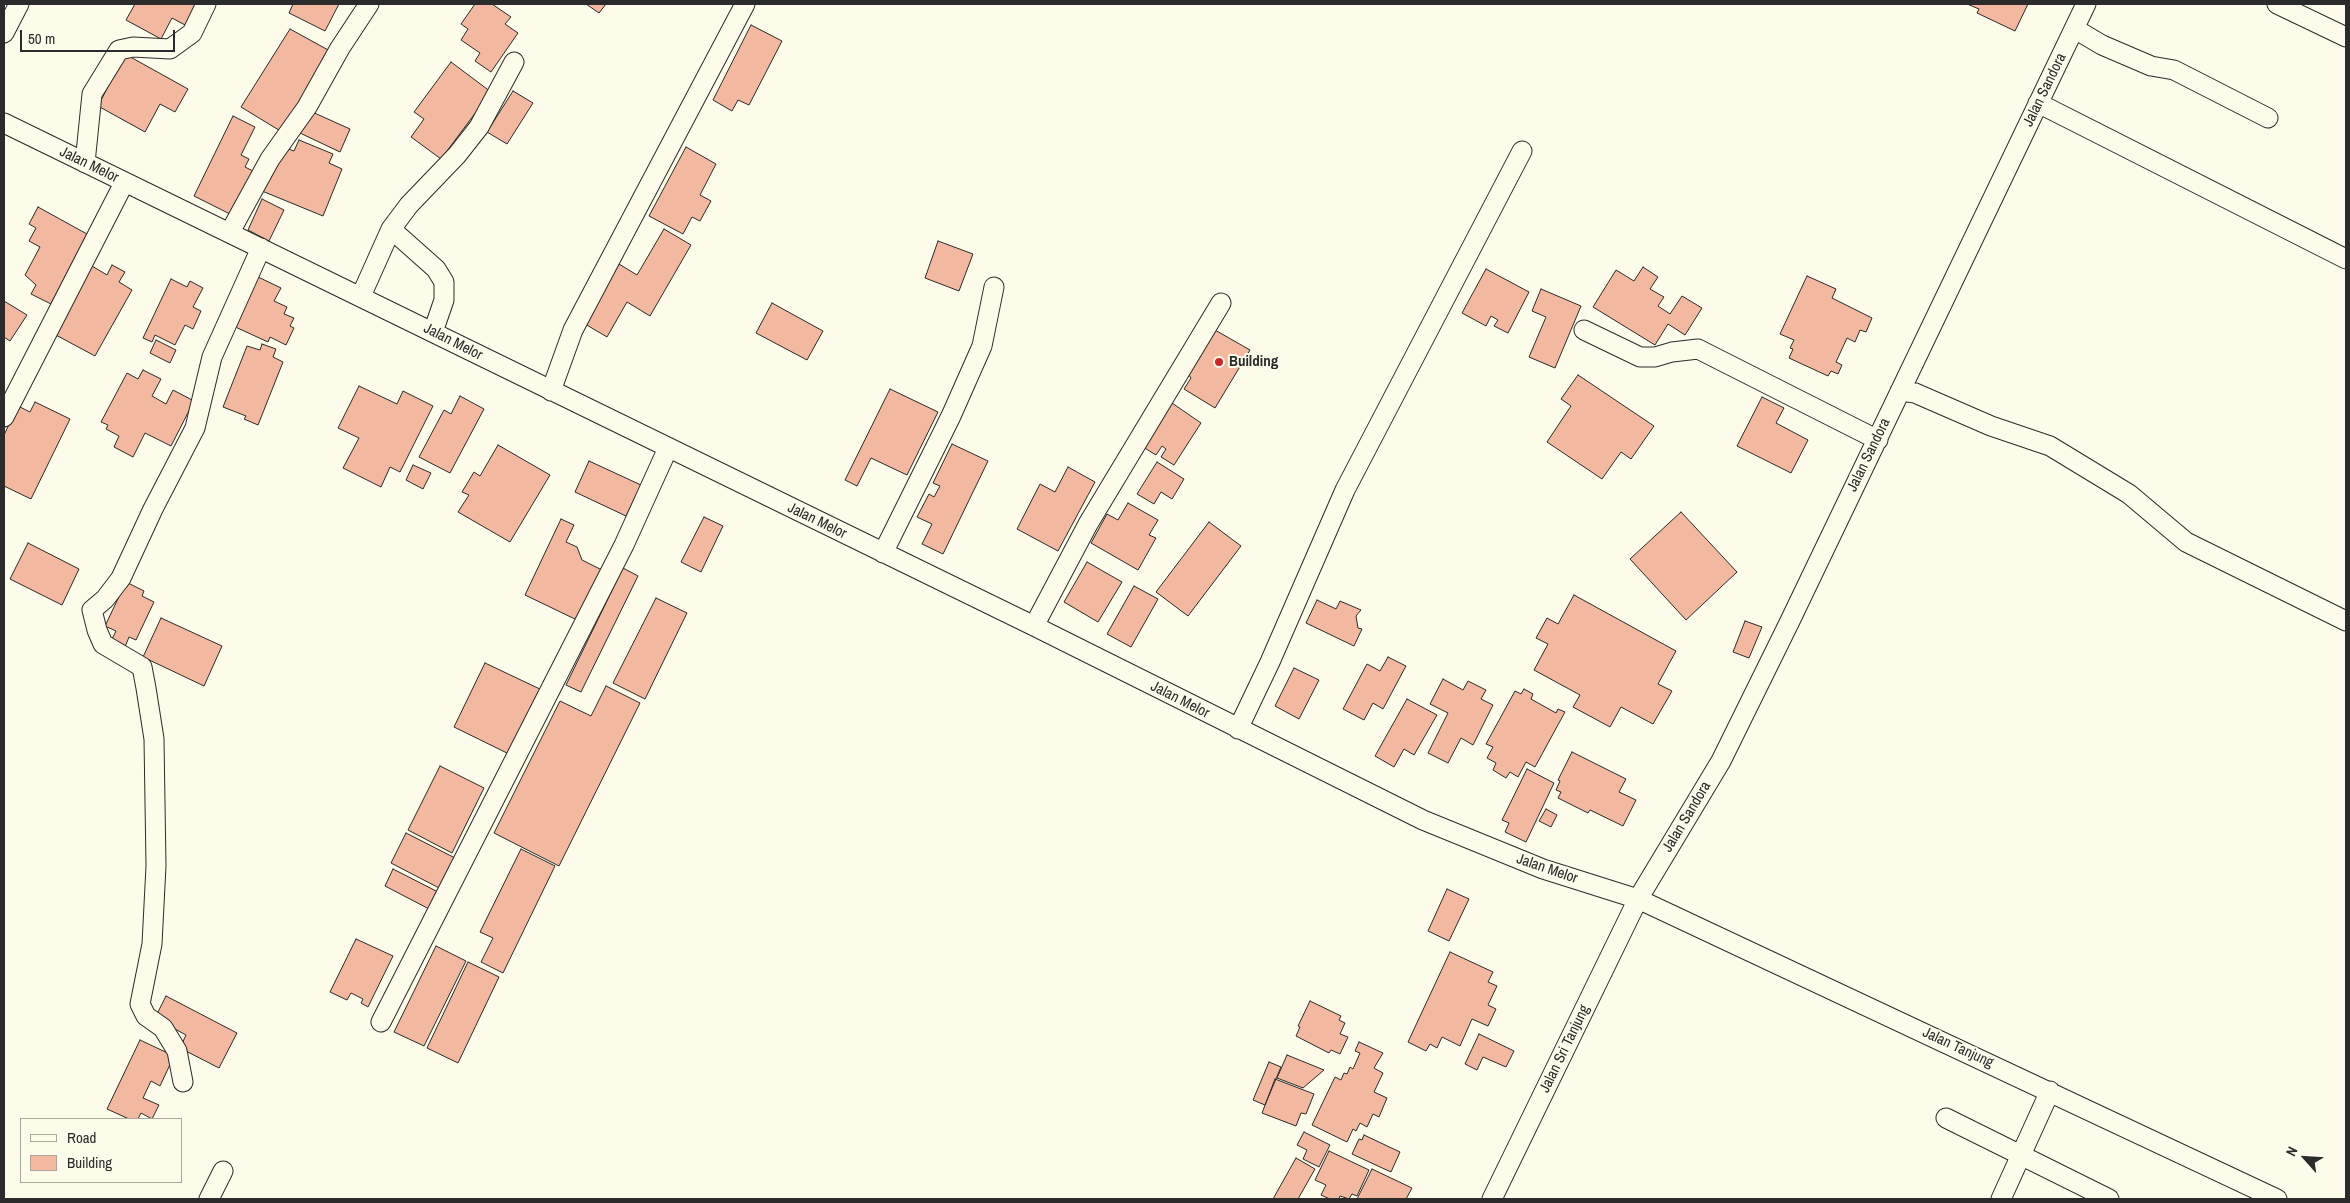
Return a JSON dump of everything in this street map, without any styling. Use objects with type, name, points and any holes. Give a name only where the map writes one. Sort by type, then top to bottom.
[{"type":"street","points":[[4,33],[20,4]]},
{"type":"street","points":[[85,163],[92,94],[120,50],[133,47],[170,49],[192,33],[206,4]]},
{"type":"street","points":[[230,232],[270,159],[307,107],[340,48],[369,4]]},
{"type":"street","points":[[551,391],[573,330],[744,4]]},
{"type":"street","name":"Jalan Sandora","points":[[1638,899],[1721,760],[1878,440],[1907,392],[2045,106],[2086,4]]},
{"type":"street","points":[[2277,4],[2346,37]]},
{"type":"street","points":[[2075,30],[2151,66],[2174,70],[2268,118]]},
{"type":"street","points":[[361,296],[391,229],[409,205],[457,155],[479,128],[514,62]]},
{"type":"street","points":[[2045,106],[2346,259]]},
{"type":"street","name":"Jalan Melor","points":[[4,123],[1034,626],[1423,820],[1487,848],[1543,869],[1638,899]]},
{"type":"street","points":[[1238,729],[1270,662],[1344,490],[1522,151]]},
{"type":"street","points":[[4,417],[124,182]]},
{"type":"street","points":[[391,229],[436,269],[444,282],[444,300],[433,332]]},
{"type":"street","points":[[183,1082],[177,1051],[163,1028],[146,1016],[140,1004],[152,944],[156,866],[154,739],[142,667],[103,644],[92,610],[106,599],[121,578],[153,510],[196,428],[212,357],[261,248]]},
{"type":"street","points":[[883,553],[951,416],[982,346],[994,287]]},
{"type":"street","points":[[1034,626],[1088,524],[1221,303]]},
{"type":"street","points":[[1584,330],[1640,357],[1655,357],[1672,352],[1698,349],[1878,440]]},
{"type":"street","points":[[1907,392],[1960,411],[1991,426],[2050,446],[2129,494],[2186,542],[2346,620]]},
{"type":"street","points":[[381,1022],[624,545],[668,448]]},
{"type":"street","name":"Jalan Tanjung","points":[[1638,899],[2047,1097],[2277,1199]]},
{"type":"street","name":"Jalan Sri Tanjung","points":[[1492,1199],[1638,899]]},
{"type":"street","points":[[2001,1199],[2047,1097]]},
{"type":"street","points":[[1946,1118],[2109,1199]]},
{"type":"street","points":[[210,1199],[223,1170]]},
{"type":"building","points":[[135,4],[196,4],[185,25],[172,18],[161,39],[126,20]]},
{"type":"building","points":[[293,4],[339,4],[325,31],[289,13]]},
{"type":"building","points":[[475,4],[492,4],[511,17],[505,24],[518,33],[491,72],[475,61],[480,53],[461,40],[468,29],[461,24]]},
{"type":"building","points":[[586,4],[606,4],[599,13]]},
{"type":"building","points":[[1967,4],[2028,4],[2015,31],[1977,13],[1979,9]]},
{"type":"building","points":[[751,25],[782,41],[749,105],[738,100],[732,111],[713,100]]},
{"type":"building","points":[[290,29],[330,51],[282,132],[241,107]]},
{"type":"building","points":[[125,54],[188,89],[175,112],[160,104],[145,132],[98,106]]},
{"type":"building","points":[[451,62],[491,92],[441,159],[411,137],[424,119],[414,112]]},
{"type":"building","points":[[513,91],[533,103],[507,144],[487,132]]},
{"type":"building","points":[[310,111],[350,129],[340,152],[300,133]]},
{"type":"building","points":[[233,116],[255,127],[241,155],[249,159],[245,167],[257,173],[236,217],[194,196]]},
{"type":"building","points":[[299,140],[333,154],[329,163],[342,169],[323,216],[262,191],[280,146],[294,151]]},
{"type":"building","points":[[686,147],[716,164],[700,195],[711,201],[700,221],[692,217],[683,234],[649,216]]},
{"type":"building","points":[[262,199],[284,210],[269,241],[248,230]]},
{"type":"building","points":[[38,207],[87,234],[51,304],[31,294],[36,285],[25,275],[40,247],[29,241],[36,228],[29,224]]},
{"type":"building","points":[[664,229],[691,245],[650,316],[627,302],[607,337],[585,324],[619,264],[637,275]]},
{"type":"building","points":[[938,241],[973,254],[959,291],[925,278]]},
{"type":"building","points":[[112,265],[125,272],[119,282],[132,290],[95,356],[54,334],[92,266],[107,275]]},
{"type":"building","points":[[1643,267],[1658,277],[1650,289],[1664,297],[1658,306],[1670,314],[1682,296],[1702,308],[1685,335],[1668,324],[1655,345],[1593,307],[1616,270],[1634,281]]},
{"type":"building","points":[[1486,269],[1529,292],[1508,333],[1494,326],[1498,320],[1491,316],[1486,326],[1462,313]]},
{"type":"building","points":[[256,276],[281,288],[274,301],[287,307],[284,314],[294,318],[290,326],[294,328],[286,345],[270,337],[268,342],[231,325]]},
{"type":"building","points":[[1807,276],[1836,289],[1832,298],[1872,318],[1866,332],[1860,330],[1855,342],[1847,338],[1836,362],[1842,365],[1838,374],[1831,371],[1828,376],[1789,358],[1793,349],[1790,348],[1794,340],[1780,334]]},
{"type":"building","points":[[171,279],[187,287],[190,281],[203,288],[193,307],[201,311],[193,329],[185,325],[175,345],[155,335],[152,342],[143,338]]},
{"type":"building","points":[[1541,289],[1581,306],[1555,368],[1529,357],[1546,317],[1532,311]]},
{"type":"building","points":[[4,301],[27,315],[10,341],[4,337]]},
{"type":"building","points":[[772,303],[823,331],[807,360],[756,333]]},
{"type":"building","name":"Building","points":[[1215,330],[1250,350],[1215,408],[1184,389],[1191,378],[1188,374]]},
{"type":"building","points":[[156,340],[176,350],[170,363],[150,353]]},
{"type":"building","points":[[262,344],[276,349],[273,357],[283,362],[258,425],[244,419],[246,416],[223,407],[247,346],[260,350]]},
{"type":"building","points":[[143,370],[161,379],[152,396],[166,404],[173,390],[194,401],[171,446],[145,433],[133,457],[114,447],[119,436],[106,429],[108,425],[101,422],[127,373],[138,379]]},
{"type":"building","points":[[1578,375],[1654,426],[1631,459],[1621,452],[1602,479],[1547,442],[1571,406],[1561,399]]},
{"type":"building","points":[[359,386],[397,404],[403,391],[433,406],[400,472],[390,467],[381,487],[343,468],[359,438],[338,428]]},
{"type":"building","points":[[890,389],[938,412],[907,475],[871,458],[857,486],[845,480]]},
{"type":"building","points":[[460,396],[484,409],[450,473],[419,457],[444,410],[451,414]]},
{"type":"building","points":[[1762,397],[1784,408],[1776,423],[1808,440],[1791,473],[1737,446]]},
{"type":"building","points":[[35,402],[70,419],[31,499],[4,486],[4,435],[18,406],[30,412]]},
{"type":"building","points":[[1172,403],[1201,423],[1174,465],[1161,457],[1166,449],[1162,446],[1156,455],[1143,447]]},
{"type":"building","points":[[952,444],[988,461],[943,554],[922,544],[932,524],[917,517],[929,494],[934,497],[940,486],[933,483]]},
{"type":"building","points":[[498,445],[550,475],[510,542],[458,512],[469,495],[462,492],[474,472],[480,476]]},
{"type":"building","points":[[589,461],[641,485],[626,516],[575,492]]},
{"type":"building","points":[[1157,462],[1184,479],[1172,499],[1161,492],[1154,504],[1137,494]]},
{"type":"building","points":[[413,465],[431,473],[423,489],[406,480]]},
{"type":"building","points":[[1068,467],[1095,482],[1058,551],[1017,529],[1040,484],[1055,492]]},
{"type":"building","points":[[1128,503],[1158,520],[1149,535],[1156,538],[1138,570],[1091,543],[1107,514],[1118,520]]},
{"type":"building","points":[[1681,512],[1737,572],[1686,620],[1630,559]]},
{"type":"building","points":[[704,517],[723,526],[701,572],[681,562]]},
{"type":"building","points":[[561,519],[574,525],[566,542],[577,547],[582,560],[602,570],[577,620],[525,595]]},
{"type":"building","points":[[1209,522],[1241,546],[1188,616],[1156,592]]},
{"type":"building","points":[[28,543],[79,569],[62,605],[10,579]]},
{"type":"building","points":[[1087,562],[1122,582],[1098,622],[1064,602]]},
{"type":"building","points":[[623,568],[638,576],[581,692],[566,685]]},
{"type":"building","points":[[126,582],[144,591],[142,596],[154,602],[136,640],[129,637],[125,647],[111,641],[116,631],[105,626]]},
{"type":"building","points":[[1134,586],[1158,599],[1131,647],[1107,634]]},
{"type":"building","points":[[1574,595],[1676,651],[1658,684],[1672,691],[1653,724],[1621,707],[1610,727],[1573,707],[1580,695],[1534,670],[1548,644],[1536,638],[1547,618],[1558,624]]},
{"type":"building","points":[[656,598],[687,613],[645,699],[613,683]]},
{"type":"building","points":[[1317,600],[1336,609],[1340,601],[1361,610],[1356,616],[1358,628],[1362,629],[1354,646],[1306,623]]},
{"type":"building","points":[[161,618],[222,646],[204,686],[143,657]]},
{"type":"building","points":[[1745,621],[1762,627],[1749,658],[1733,652]]},
{"type":"building","points":[[1388,657],[1406,666],[1383,709],[1373,703],[1364,720],[1343,709],[1367,664],[1380,671]]},
{"type":"building","points":[[485,663],[542,690],[511,755],[454,727]]},
{"type":"building","points":[[1294,668],[1319,680],[1299,719],[1275,706]]},
{"type":"building","points":[[1443,679],[1463,690],[1468,681],[1486,690],[1481,699],[1493,705],[1473,745],[1461,738],[1448,763],[1428,753],[1448,713],[1430,704]]},
{"type":"building","points":[[606,686],[640,703],[559,866],[494,833],[560,701],[591,716]]},
{"type":"building","points":[[1524,689],[1533,694],[1531,699],[1556,713],[1558,709],[1565,712],[1535,767],[1526,762],[1518,777],[1510,772],[1506,778],[1493,770],[1496,763],[1487,758],[1493,747],[1486,744],[1515,691],[1521,694]]},
{"type":"building","points":[[1407,699],[1437,715],[1414,755],[1404,749],[1394,767],[1375,756]]},
{"type":"building","points":[[1572,752],[1626,779],[1619,792],[1636,800],[1623,826],[1590,810],[1588,813],[1558,798],[1561,792],[1556,790],[1560,781],[1558,780]]},
{"type":"building","points":[[440,766],[484,788],[452,853],[408,830]]},
{"type":"building","points":[[1527,769],[1554,783],[1526,842],[1505,832],[1509,823],[1502,820]]},
{"type":"building","points":[[1546,809],[1557,815],[1551,827],[1539,821]]},
{"type":"building","points":[[406,833],[459,860],[443,890],[391,863]]},
{"type":"building","points":[[521,849],[555,866],[503,973],[481,962],[493,938],[480,932]]},
{"type":"building","points":[[393,869],[440,893],[431,910],[385,886]]},
{"type":"building","points":[[1447,889],[1469,899],[1449,941],[1428,931]]},
{"type":"building","points":[[356,939],[393,956],[368,1007],[361,1003],[363,999],[351,993],[347,1000],[330,992]]},
{"type":"building","points":[[436,946],[466,961],[424,1046],[394,1032]]},
{"type":"building","points":[[1450,952],[1493,972],[1488,982],[1497,986],[1488,1005],[1496,1009],[1488,1026],[1472,1019],[1460,1046],[1442,1037],[1437,1048],[1430,1044],[1426,1051],[1408,1042]]},
{"type":"building","points":[[468,962],[499,977],[458,1063],[427,1048]]},
{"type":"building","points":[[166,996],[237,1033],[219,1068],[180,1048],[186,1035],[155,1018]]},
{"type":"building","points":[[1310,1001],[1341,1016],[1339,1020],[1345,1023],[1340,1034],[1348,1037],[1340,1054],[1331,1050],[1329,1053],[1296,1036],[1300,1027],[1298,1026]]},
{"type":"building","points":[[1479,1034],[1514,1051],[1506,1067],[1483,1057],[1477,1070],[1465,1064]]},
{"type":"building","points":[[140,1040],[174,1056],[160,1086],[151,1081],[143,1098],[159,1105],[152,1118],[141,1113],[138,1118],[127,1118],[107,1109]]},
{"type":"building","points":[[1359,1042],[1383,1053],[1374,1068],[1383,1073],[1374,1092],[1387,1098],[1379,1117],[1373,1114],[1367,1127],[1360,1123],[1356,1131],[1353,1129],[1347,1142],[1312,1125],[1335,1077],[1341,1080],[1344,1073],[1347,1074],[1350,1067],[1353,1069],[1360,1053],[1355,1051]]},
{"type":"building","points":[[1287,1055],[1324,1070],[1303,1088],[1277,1078]]},
{"type":"building","points":[[1269,1062],[1281,1067],[1265,1105],[1253,1100]]},
{"type":"building","points":[[1275,1079],[1314,1094],[1306,1114],[1301,1113],[1296,1126],[1262,1113]]},
{"type":"building","points":[[1304,1132],[1330,1145],[1319,1167],[1303,1159],[1307,1150],[1297,1145]]},
{"type":"building","points":[[1364,1135],[1400,1152],[1391,1172],[1352,1154],[1359,1139],[1362,1140]]},
{"type":"building","points":[[1329,1151],[1369,1170],[1357,1196],[1352,1194],[1349,1199],[1340,1196],[1339,1199],[1330,1199],[1321,1195],[1326,1185],[1315,1180]]},
{"type":"building","points":[[1296,1158],[1315,1169],[1298,1199],[1273,1199]]},
{"type":"building","points":[[1372,1169],[1412,1188],[1406,1199],[1357,1199]]},
{"type":"place","name":"Building","points":[[1219,362]]}]
